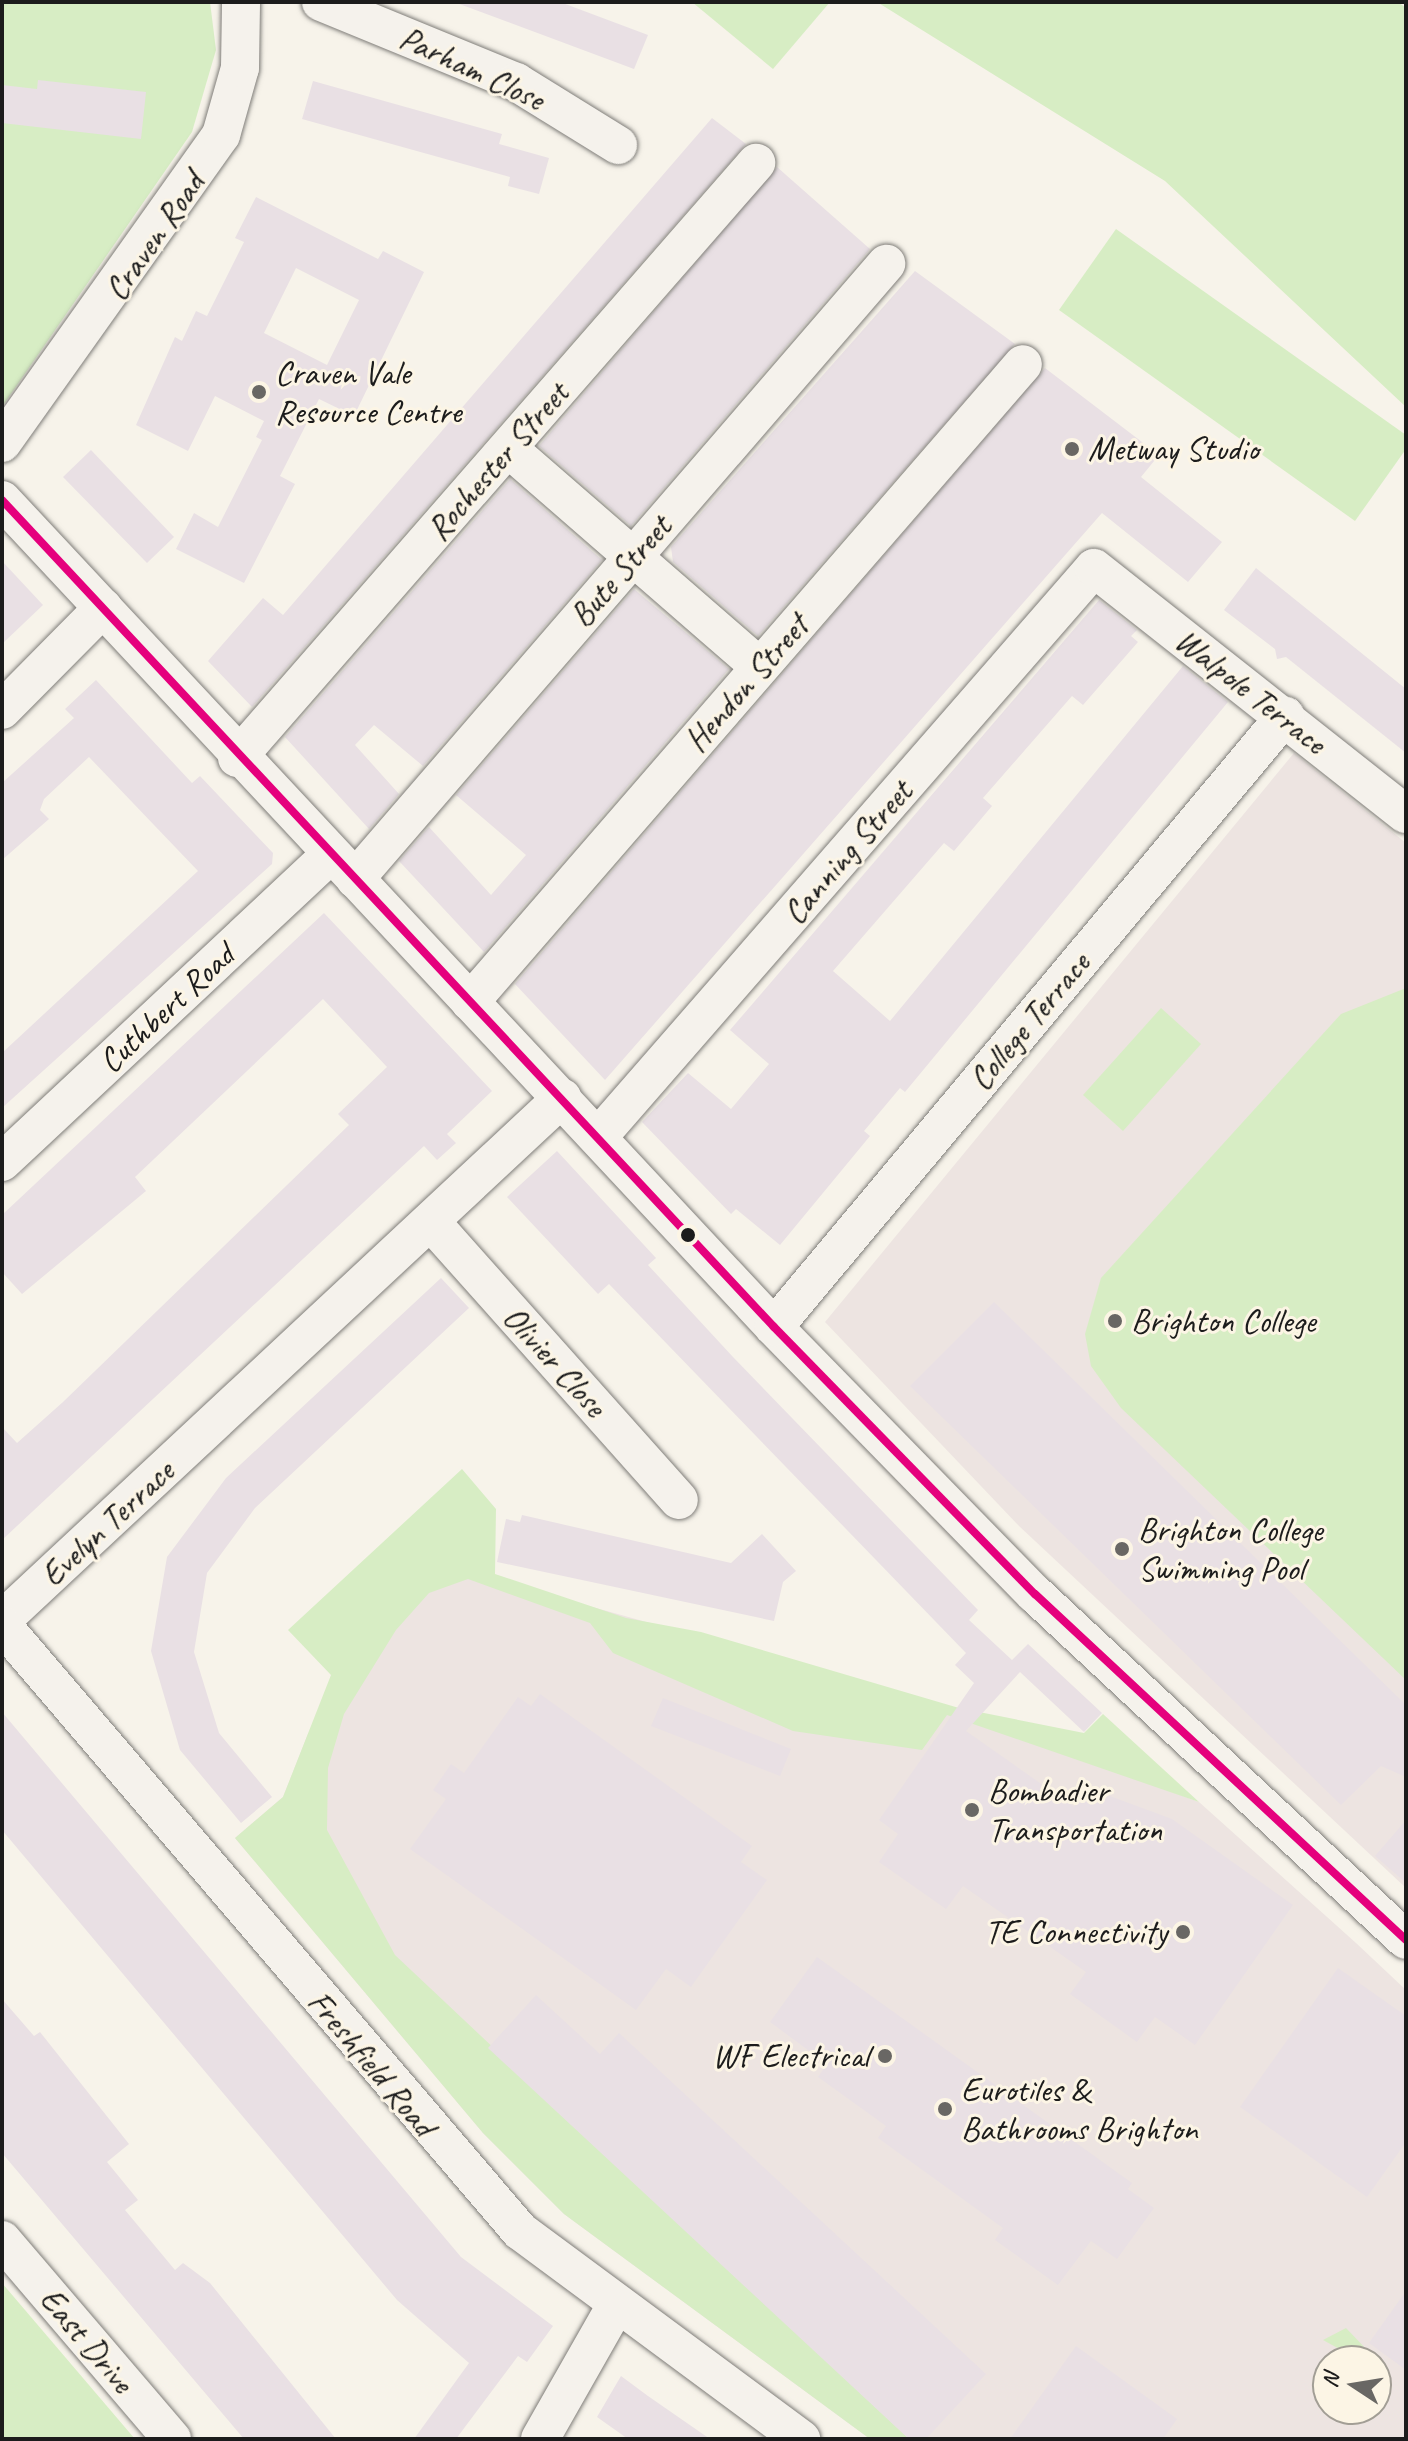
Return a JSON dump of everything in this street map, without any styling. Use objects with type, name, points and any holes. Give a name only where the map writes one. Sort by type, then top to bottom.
[{"type":"street","name":"Craven Road","points":[[2,443],[215,145],[240,68],[241,2]]},
{"type":"street","name":"Parham Close","points":[[321,2],[516,82],[618,145]]},
{"type":"street","name":"Rochester Street","points":[[237,758],[756,163]]},
{"type":"street","name":"Bute Street","points":[[342,867],[633,556],[886,264]]},
{"type":"street","name":"Hendon Street","points":[[470,1002],[1023,364]]},
{"type":"street","points":[[509,449],[760,667]]},
{"type":"street","points":[[2,500],[237,758],[599,1136],[774,1327],[1035,1594],[1406,1940]]},
{"type":"street","name":"Walpole Terrace","points":[[1094,568],[1406,814]]},
{"type":"street","name":"Canning Street","points":[[599,1136],[1094,568]]},
{"type":"street","points":[[2,710],[103,608]]},
{"type":"street","name":"College Terrace","points":[[774,1327],[1285,716]]},
{"type":"street","name":"Cuthbert Road","points":[[2,1162],[342,867]]},
{"type":"street","name":"Evelyn Terrace","points":[[3,1627],[562,1098]]},
{"type":"street","name":"Olivier Close","points":[[432,1223],[679,1500]]},
{"type":"street","name":"Freshfield Road","points":[[3,1627],[477,2187],[520,2231],[801,2439]]},
{"type":"street","name":"East Drive","points":[[2,2240],[172,2439]]},
{"type":"street","points":[[540,2439],[616,2305]]},
{"type":"shaded area","name":"Brighton College","points":[[1294,753],[1406,843],[1406,1888],[1019,1526],[825,1322]]},
{"type":"shaded area","points":[[474,1574],[909,1695],[1199,1802],[1406,1990],[1406,2439],[870,2439],[564,2214],[483,2133],[235,1838],[283,1797],[308,1734],[424,1579]]},
{"type":"green space","points":[[2,2],[210,2],[216,50],[192,132],[2,407]]},
{"type":"green space","points":[[692,2],[830,2],[773,69]]},
{"type":"green space","points":[[877,2],[1398,2],[1406,8],[1406,407],[1165,181]]},
{"type":"green space","points":[[1116,229],[1406,435],[1406,449],[1355,521],[1059,310]]},
{"type":"green space","points":[[1406,988],[1406,1680],[1121,1408],[1091,1366],[1085,1334],[1101,1278],[1341,1014]]},
{"type":"green space","points":[[1161,1008],[1201,1044],[1123,1131],[1083,1095]]},
{"type":"green space","points":[[462,1469],[496,1509],[495,1574],[626,1618],[701,1632],[959,1708],[1084,1733],[1103,1714],[1199,1802],[947,1715],[922,1750],[793,1731],[613,1653],[590,1623],[468,1579],[429,1593],[396,1630],[344,1714],[328,1768],[327,1830],[395,1955],[909,2439],[870,2439],[564,2214],[483,2133],[235,1838],[283,1797],[331,1675],[288,1630]]},
{"type":"green space","points":[[2,2283],[135,2439],[2,2439]]},
{"type":"green space","points":[[1346,2328],[1362,2345],[1332,2345],[1323,2340]]},
{"type":"building","points":[[454,2],[560,2],[648,35],[634,69]]},
{"type":"building","points":[[38,80],[146,92],[141,139],[2,123],[2,85],[37,89]]},
{"type":"building","points":[[313,81],[502,134],[499,144],[549,158],[539,194],[508,186],[510,177],[302,119]]},
{"type":"building","points":[[712,118],[746,144],[252,707],[208,661],[263,598],[283,615]]},
{"type":"building","points":[[777,167],[870,249],[631,526],[539,446]]},
{"type":"building","name":"Craven Vale Resource Centre","points":[[256,197],[378,259],[383,251],[424,272],[354,416],[319,399],[280,476],[295,484],[244,583],[176,549],[194,513],[218,527],[262,440],[256,437],[264,421],[215,396],[188,451],[136,425],[175,337],[182,341],[196,311],[207,316],[244,242],[235,238]],"holes":[[[296,268],[359,300],[327,365],[264,333]]]},
{"type":"building","points":[[915,271],[1015,344],[758,636],[673,562],[671,547]]},
{"type":"building","points":[[1045,368],[1159,455],[1141,477],[1222,542],[1188,582],[1102,513],[605,1080],[515,984]]},
{"type":"building","points":[[91,450],[174,537],[147,563],[63,477]]},
{"type":"building","points":[[510,479],[602,560],[423,766],[374,725],[355,745],[399,794],[369,829],[285,737]]},
{"type":"building","points":[[2,561],[43,605],[2,644]]},
{"type":"building","points":[[1256,568],[1406,689],[1406,753],[1286,657],[1277,659],[1275,649],[1224,610]]},
{"type":"building","points":[[634,589],[729,669],[484,952],[399,861],[429,827],[491,895],[526,855],[456,795]]},
{"type":"building","points":[[1099,600],[1137,630],[1131,636],[1138,642],[1083,705],[1072,696],[983,798],[992,806],[954,851],[944,843],[833,971],[890,1021],[1183,666],[1228,702],[905,1092],[900,1088],[864,1131],[870,1136],[780,1245],[736,1209],[731,1214],[642,1122],[688,1073],[731,1109],[769,1064],[730,1030]]},
{"type":"building","points":[[96,680],[192,783],[200,776],[273,853],[272,864],[2,1108],[2,1053],[198,871],[89,757],[44,799],[40,810],[49,819],[2,860],[2,783],[74,718],[65,709]]},
{"type":"building","points":[[324,913],[492,1091],[447,1134],[456,1143],[437,1160],[424,1146],[2,1540],[2,1427],[17,1443],[63,1402],[349,1125],[338,1114],[387,1067],[323,999],[135,1177],[146,1191],[22,1294],[2,1272],[2,1215]]},
{"type":"building","points":[[557,1151],[656,1258],[648,1265],[978,1610],[969,1620],[1012,1660],[1028,1644],[1102,1713],[1084,1732],[1020,1672],[966,1731],[1074,1807],[1088,1788],[1172,1819],[1293,1905],[1195,2045],[1155,2017],[1137,2042],[1070,1994],[1086,1972],[963,1886],[946,1909],[879,1862],[898,1834],[879,1820],[974,1683],[955,1665],[966,1653],[609,1284],[598,1294],[507,1197]]},
{"type":"building","points":[[441,1278],[469,1308],[255,1508],[207,1573],[194,1652],[219,1733],[272,1797],[241,1823],[180,1750],[151,1651],[167,1557],[226,1478]]},
{"type":"building","points":[[994,1302],[1406,1705],[1406,1777],[1381,1766],[1341,1805],[910,1386]]},
{"type":"building","points":[[522,1515],[731,1563],[762,1534],[796,1571],[783,1582],[774,1621],[497,1562],[506,1519],[520,1522]]},
{"type":"building","points":[[540,1694],[752,1846],[741,1862],[767,1880],[691,1987],[666,1969],[636,2010],[410,1849],[446,1799],[433,1790],[451,1764],[464,1773],[518,1697],[531,1706]]},
{"type":"building","points":[[663,1698],[791,1749],[780,1776],[651,1726]]},
{"type":"building","points":[[2,1712],[461,2257],[553,2326],[527,2362],[518,2356],[456,2439],[414,2439],[469,2363],[397,2300],[2,1830]]},
{"type":"building","points":[[1406,1820],[1406,1883],[1375,1856]]},
{"type":"building","points":[[817,1957],[1132,2183],[1128,2189],[1154,2208],[1117,2259],[1091,2241],[1058,2285],[995,2240],[1003,2228],[878,2138],[886,2126],[818,2077],[827,2064],[770,2022]]},
{"type":"building","points":[[1338,1968],[1406,2016],[1406,2142],[1367,2197],[1240,2107]]},
{"type":"building","points":[[536,1995],[600,2054],[619,2033],[986,2374],[926,2439],[909,2439],[488,2048]]},
{"type":"building","points":[[2,1999],[34,2036],[40,2032],[129,2144],[107,2162],[138,2200],[125,2210],[175,2270],[183,2263],[210,2283],[336,2439],[244,2439],[2,2153]]},
{"type":"building","points":[[1406,2291],[1406,2370],[1392,2360],[1392,2345],[1369,2343]]},
{"type":"building","points":[[1076,2346],[1177,2419],[1163,2439],[1010,2439]]},
{"type":"building","points":[[621,2376],[710,2439],[628,2439],[597,2417]]},
{"type":"transit line","points":[[2,500],[774,1327],[1035,1594],[1406,1940]]},
{"type":"place","name":"Craven Vale Resource Centre","points":[[259,392]]},
{"type":"place","name":"Metway Studio","points":[[1072,449]]},
{"type":"place","name":"Brighton College","points":[[1115,1321]]},
{"type":"place","name":"Brighton College Swimming Pool","points":[[1122,1549]]},
{"type":"place","name":"Bombadier Transportation","points":[[972,1810]]},
{"type":"place","name":"TE Connectivity","points":[[1183,1932]]},
{"type":"place","name":"WF Electrical","points":[[885,2056]]},
{"type":"place","name":"Eurotiles & Bathrooms Brighton","points":[[945,2109]]}]
